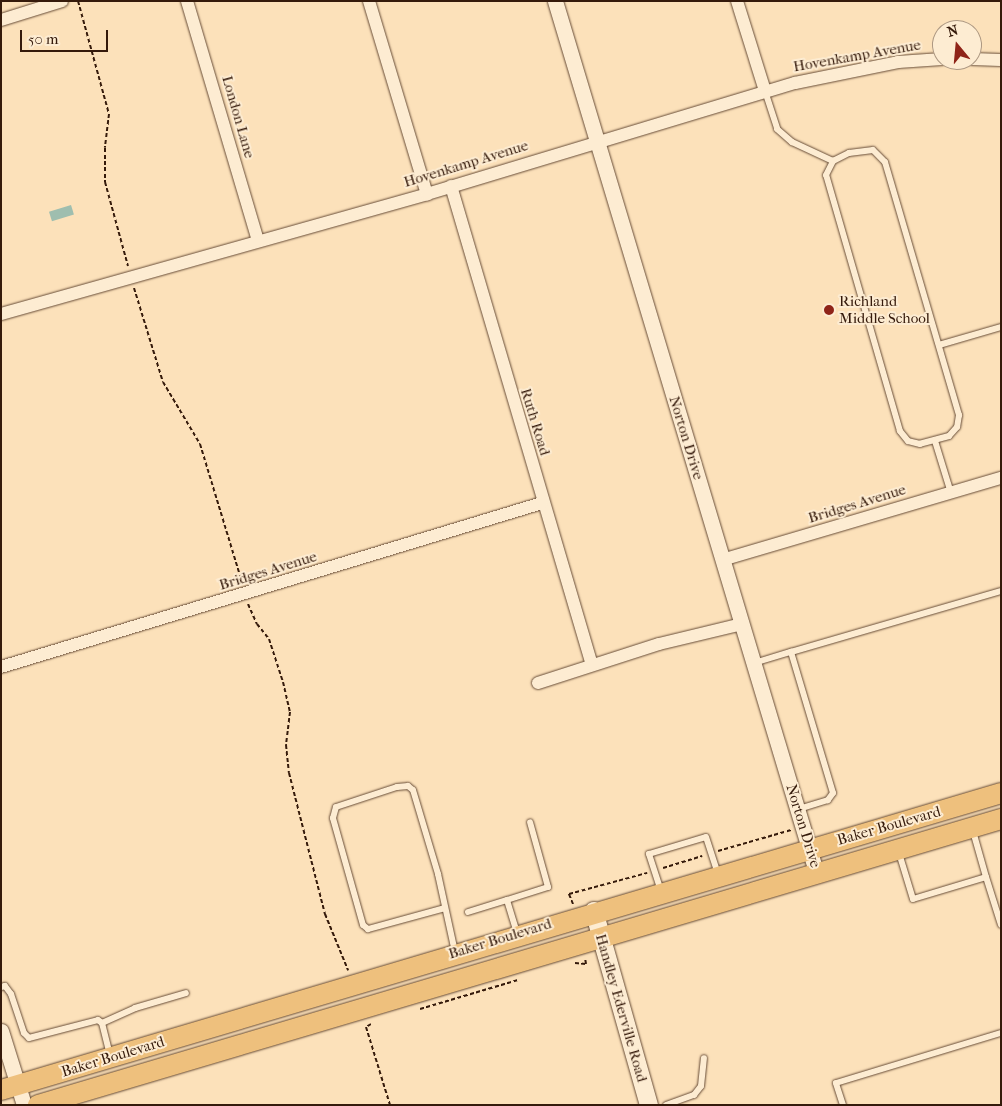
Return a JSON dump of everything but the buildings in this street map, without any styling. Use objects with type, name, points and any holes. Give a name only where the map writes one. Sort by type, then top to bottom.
[{"type":"main road","name":"Baker Boulevard","points":[[10,1087],[594,911],[1001,793]]},
{"type":"main road","name":"Baker Boulevard","points":[[38,1105],[602,940],[1001,819]]},
{"type":"main road","name":"Handley Ederville Road","points":[[594,911],[649,1105]]},
{"type":"street","points":[[1,20],[62,1]]},
{"type":"street","name":"London Lane","points":[[187,1],[258,241]]},
{"type":"street","points":[[369,1],[427,194]]},
{"type":"street","name":"Norton Drive","points":[[555,1],[817,875]]},
{"type":"street","points":[[737,1],[765,91]]},
{"type":"street","points":[[982,59],[1001,60]]},
{"type":"street","name":"Hovenkamp Avenue","points":[[1,314],[427,194],[598,140],[765,91],[898,62],[932,60]]},
{"type":"street","name":"Ruth Road","points":[[451,186],[542,503],[592,665]]},
{"type":"street","name":"Bridges Avenue","points":[[722,560],[1001,478]]},
{"type":"street","name":"Bridges Avenue","points":[[1,667],[245,595],[542,503]]},
{"type":"street","points":[[538,683],[592,665],[742,624]]},
{"type":"street","points":[[1,1031],[10,1087],[24,1105]]},
{"type":"lane","points":[[765,91],[777,129],[792,142],[833,161]]},
{"type":"lane","points":[[873,150],[885,162],[939,345],[959,415],[957,427],[949,436],[935,440],[920,444],[908,441],[900,431],[826,175],[833,161],[849,153],[873,150]]},
{"type":"lane","points":[[939,345],[1001,327]]},
{"type":"lane","points":[[935,440],[951,493]]},
{"type":"lane","points":[[754,663],[1001,591]]},
{"type":"lane","points":[[792,652],[834,793],[828,800],[798,809]]},
{"type":"lane","points":[[445,908],[372,929],[363,925],[333,818],[336,807],[397,787],[408,786],[414,790],[445,908],[455,953]]},
{"type":"lane","points":[[468,912],[548,887],[530,822]]},
{"type":"lane","points":[[972,828],[1001,925]]},
{"type":"lane","points":[[661,892],[649,854],[706,836],[718,876]]},
{"type":"lane","points":[[898,850],[913,899],[986,877]]},
{"type":"lane","points":[[507,900],[518,935]]},
{"type":"lane","points":[[1,987],[5,986],[11,994],[24,1034],[29,1038],[98,1020],[102,1023],[110,1057]]},
{"type":"lane","points":[[102,1023],[135,1008],[186,993]]},
{"type":"lane","points":[[843,1105],[836,1083],[1001,1034]]},
{"type":"lane","points":[[666,1105],[694,1095],[702,1086],[704,1058]]},
{"type":"path","points":[[78,1],[109,114],[105,148],[105,182],[131,277],[163,382],[200,444],[245,595],[257,624],[269,639],[283,682],[290,712],[286,745],[289,774],[325,914],[353,984]]},
{"type":"shaded area","points":[[71,205],[74,215],[52,221],[49,212]]},
{"type":"place","name":"Richland Middle School","points":[[829,310]]}]
